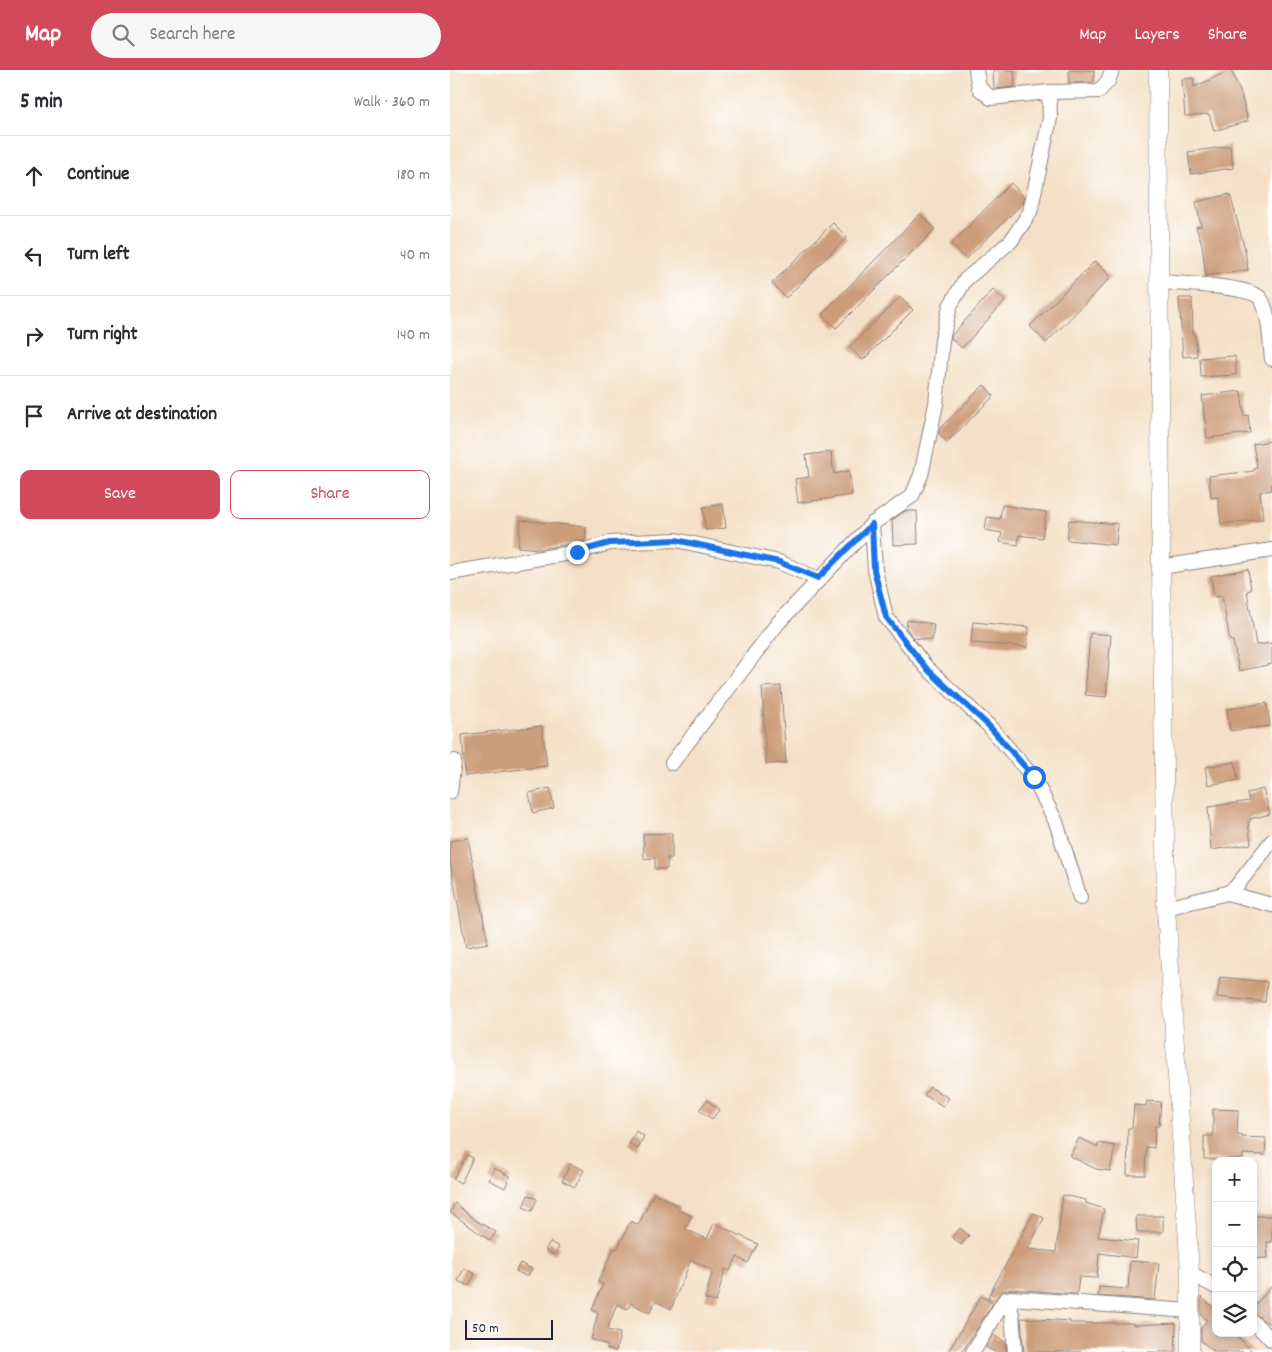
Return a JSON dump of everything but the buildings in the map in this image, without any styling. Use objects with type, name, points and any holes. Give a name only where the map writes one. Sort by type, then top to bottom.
[{"type":"main road","points":[[1158,70],[1161,567],[1166,908],[1190,1273],[1190,1352]]},
{"type":"street","points":[[976,70],[979,88],[991,98],[1049,92],[1099,91],[1108,81],[1112,70]]},
{"type":"street","points":[[672,763],[778,622],[818,578],[872,524],[912,496],[921,475],[936,404],[942,340],[950,306],[964,280],[1011,241],[1030,212],[1050,118],[1049,92]]},
{"type":"street","points":[[1160,282],[1230,288],[1252,293],[1260,298],[1265,308],[1272,360]]},
{"type":"street","points":[[872,524],[874,570],[886,617],[926,668],[989,726],[1034,777],[1056,822],[1080,898]]},
{"type":"street","points":[[450,573],[577,552],[610,543],[676,540],[779,562],[818,578]]},
{"type":"street","points":[[1161,567],[1272,550]]},
{"type":"street","points":[[450,792],[454,761]]},
{"type":"street","points":[[1166,908],[1227,893],[1235,888],[1272,841]]},
{"type":"street","points":[[1227,893],[1272,905]]},
{"type":"street","points":[[1190,1273],[1212,1285]]},
{"type":"street","points":[[1007,1299],[1190,1311]]},
{"type":"street","points":[[973,1352],[1007,1299]]},
{"type":"street","points":[[1007,1299],[1012,1314],[1015,1352]]},
{"type":"street","points":[[1257,1326],[1272,1340]]},
{"type":"route","points":[[577,552],[610,543],[676,540],[779,562],[818,578],[872,524],[874,570],[886,617],[926,668],[989,726],[1034,777]]}]
